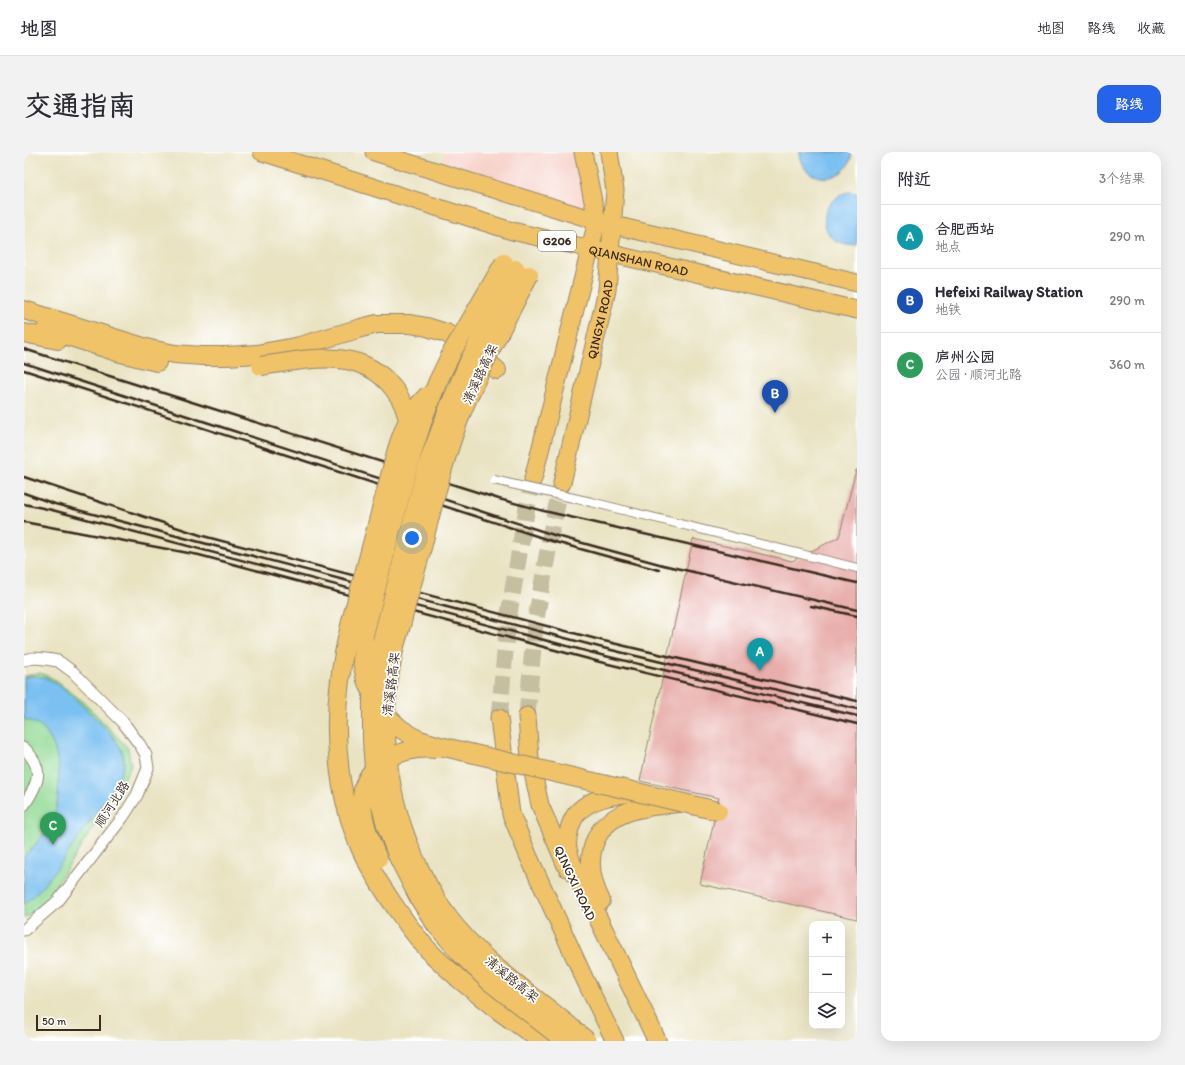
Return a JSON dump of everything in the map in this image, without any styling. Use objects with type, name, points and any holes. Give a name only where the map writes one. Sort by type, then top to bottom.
[{"type":"highway","points":[[410,928],[386,880],[375,852],[364,815],[362,798],[366,783],[373,771],[382,762],[394,755],[407,751],[433,748],[466,752],[718,811],[710,810],[635,792],[605,785],[440,746],[418,739],[401,729],[383,713],[366,680],[362,661],[364,635],[408,466],[425,414],[438,381],[463,332],[517,269]]},
{"type":"highway","name":"清溪路高架","points":[[517,269],[469,361],[449,407],[426,469],[379,652],[372,698],[372,740],[378,795],[386,824],[397,855],[420,900],[436,924],[462,955],[490,982],[556,1034],[562,1041]]},
{"type":"highway","name":"清溪路高架","points":[[517,269],[482,368],[462,414],[442,473],[393,655],[386,697],[386,745],[392,793],[410,849],[431,891],[448,917],[473,946],[499,971],[567,1023],[587,1041]]},
{"type":"highway","points":[[24,298],[152,361],[202,368],[228,368],[261,366],[327,358],[354,361],[369,367],[381,375],[390,384],[398,395],[405,410],[409,441],[408,466]]},
{"type":"highway","points":[[24,310],[118,345]]},
{"type":"highway","points":[[24,322],[118,345]]},
{"type":"highway","points":[[24,333],[150,349],[175,354],[227,356],[278,351],[377,324],[410,324],[428,327],[446,334],[469,347],[493,376],[449,382],[434,389],[411,413],[403,430],[349,630],[340,680],[337,709],[337,743],[339,768],[351,822],[365,857],[383,890],[410,928],[434,956],[459,979],[495,1008],[541,1041]]},
{"type":"highway","points":[[635,792],[609,796],[590,804],[578,812],[572,822],[568,835],[567,846],[570,860],[657,1041]]},
{"type":"highway","points":[[644,1014],[618,939],[595,888],[591,875],[592,850],[601,829],[610,821],[619,816],[640,808],[683,803]]},
{"type":"main road","name":"QIANSHAN ROAD","points":[[262,152],[512,231],[857,310]]},
{"type":"main road","name":"G206","points":[[374,152],[605,223],[857,283]]},
{"type":"main road","name":"QINGXI ROAD","points":[[562,483],[607,290],[610,253],[605,223],[583,152]]},
{"type":"main road","name":"QINGXI ROAD","points":[[533,479],[590,249],[605,223],[615,190],[609,152]]},
{"type":"main road","name":"QINGXI ROAD","points":[[527,716],[530,759],[540,805],[573,882],[651,1041]]},
{"type":"main road","points":[[499,718],[511,814],[547,897],[615,1041]]},
{"type":"street","points":[[494,480],[590,502],[857,568]]},
{"type":"street","name":"顺河北路","points":[[24,660],[34,658],[52,660],[58,662],[73,672],[122,721],[146,755],[148,768],[137,795],[123,817],[58,901],[24,930]]},
{"type":"street","points":[[24,748],[30,754],[38,773],[34,789],[24,805]]},
{"type":"shaded area","points":[[445,152],[583,152],[597,221],[439,172]]},
{"type":"green space","points":[[40,673],[52,678],[85,703],[128,748],[131,765],[120,787],[44,903],[24,919],[24,676]]},
{"type":"water","points":[[799,152],[852,152],[849,163],[843,171],[834,176],[825,178],[815,176],[807,171],[801,163]]},
{"type":"water","points":[[848,192],[857,193],[857,245],[845,245],[835,241],[829,234],[825,225],[825,215],[828,206],[836,198]]},
{"type":"water","points":[[32,676],[49,679],[78,702],[110,733],[120,747],[124,761],[120,776],[105,800],[51,876],[24,904],[24,857],[53,821],[59,783],[59,769],[56,755],[46,732],[37,724],[24,719],[24,678]]},
{"type":"building","points":[[856,470],[857,919],[700,884],[719,798],[640,781],[693,539],[792,561],[839,537]]},
{"type":"tunnel","points":[[499,718],[508,619],[533,479]]},
{"type":"tunnel","points":[[527,716],[535,625],[553,522],[562,483]]},
{"type":"railway","points":[[24,349],[499,499],[544,511],[857,583]]},
{"type":"railway","points":[[24,363],[557,536],[663,565],[857,610]]},
{"type":"railway","points":[[24,370],[555,542],[659,570]]},
{"type":"railway","points":[[24,477],[203,536],[604,641],[857,701]]},
{"type":"railway","points":[[24,493],[55,504],[603,648],[857,709]]},
{"type":"railway","points":[[24,504],[52,510],[601,655],[857,716]]},
{"type":"railway","points":[[24,522],[199,555],[600,662],[857,724]]},
{"type":"railway","points":[[811,606],[857,616]]},
{"type":"place","name":"Hefeixi Railway Station","points":[[775,413]]},
{"type":"place","name":"合肥西站","points":[[760,671]]},
{"type":"place","name":"庐州公园","points":[[53,845]]}]
